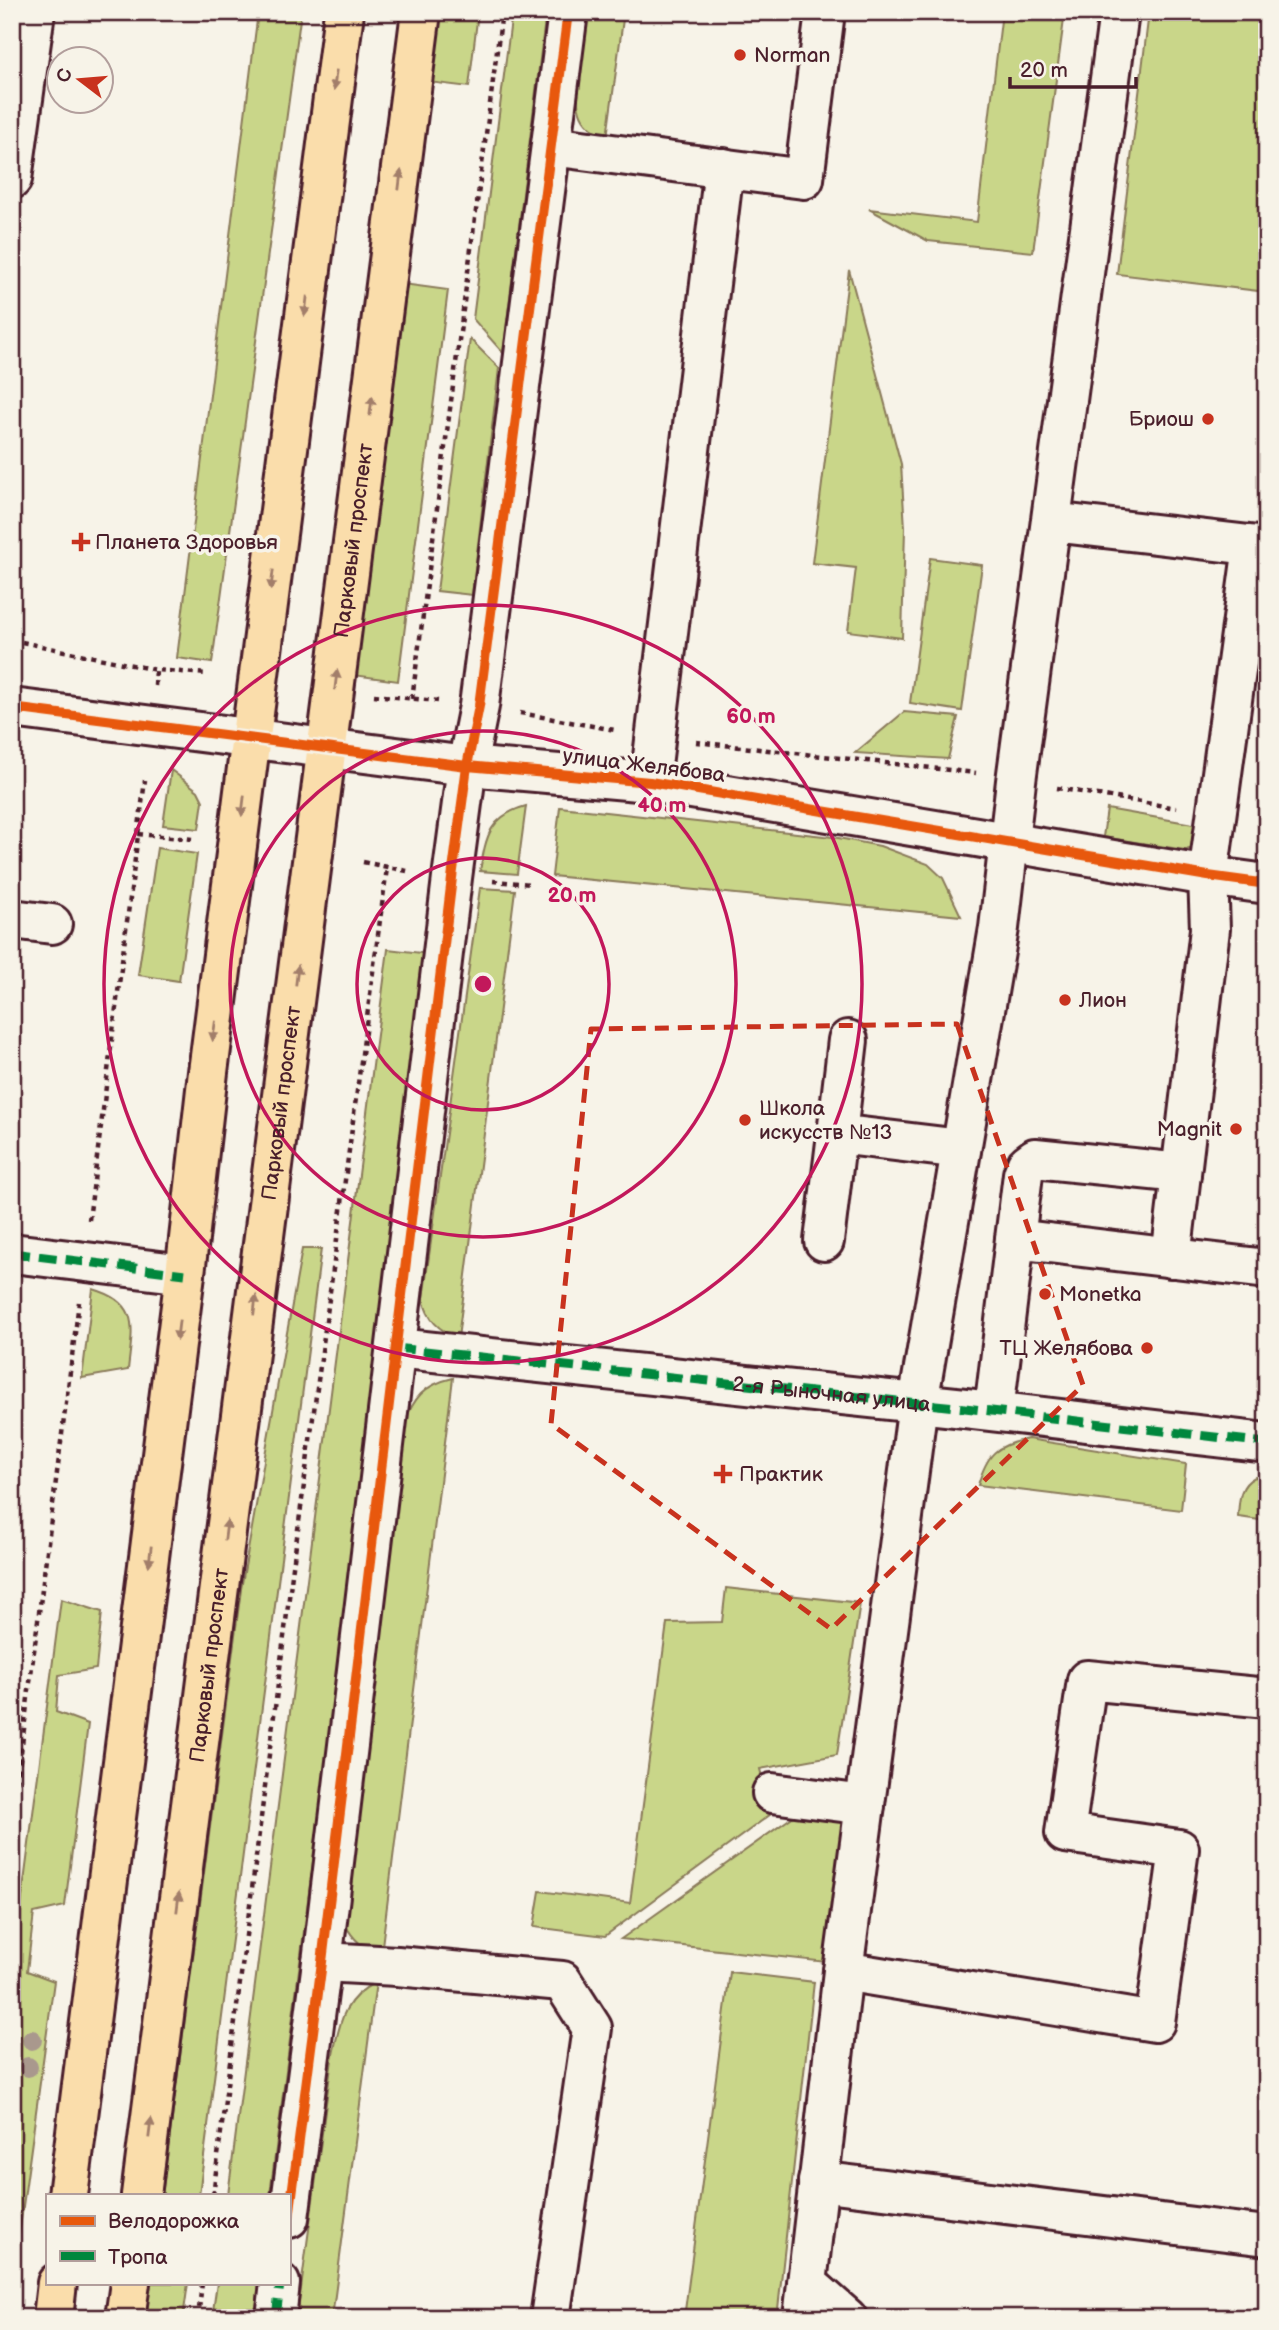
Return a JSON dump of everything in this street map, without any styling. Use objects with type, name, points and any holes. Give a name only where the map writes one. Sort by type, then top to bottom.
[{"type":"main road","points":[[68,2194],[344,12]]},
{"type":"main road","name":"Парковый проспект","points":[[141,2194],[421,12]]},
{"type":"main road","points":[[53,2318],[57,2284]]},
{"type":"main road","points":[[125,2318],[130,2284]]},
{"type":"street","points":[[12,179],[35,12]]},
{"type":"street","points":[[290,2210],[467,766],[479,706],[568,12]]},
{"type":"street","points":[[551,146],[804,179],[825,12]]},
{"type":"street","points":[[847,2318],[805,2300],[818,2181],[918,1403],[999,928],[1016,781],[1119,12]]},
{"type":"street","points":[[650,782],[724,168]]},
{"type":"street","points":[[1052,522],[1260,547],[1208,876],[1210,929],[1171,1258]]},
{"type":"street","name":"улица Желябова","points":[[12,708],[467,766],[650,782],[1267,884]]},
{"type":"street","points":[[12,919],[52,924]]},
{"type":"street","points":[[824,1241],[849,1040]]},
{"type":"street","points":[[837,1134],[961,1149]]},
{"type":"street","points":[[994,1411],[1023,1174],[1027,1164],[1035,1158],[1181,1173]]},
{"type":"street","points":[[1015,1239],[1267,1269]]},
{"type":"street","points":[[12,1253],[185,1274]]},
{"type":"street","name":"2-я Рыночная улица","points":[[396,1348],[994,1411],[1267,1443]]},
{"type":"street","points":[[843,1971],[1156,2022],[1180,1849],[1065,1833],[1087,1680],[1267,1698]]},
{"type":"street","points":[[772,1794],[865,1805]]},
{"type":"street","points":[[322,1962],[562,1981],[592,2028],[550,2318]]},
{"type":"street","points":[[818,2181],[1267,2236]]},
{"type":"street","points":[[276,2318],[281,2284]]},
{"type":"path","points":[[371,694],[412,699],[502,12]]},
{"type":"path","points":[[12,640],[156,670],[207,674]]},
{"type":"path","points":[[155,687],[156,670]]},
{"type":"path","points":[[555,719],[655,737],[958,769],[1217,815]]},
{"type":"path","points":[[12,1822],[145,780]]},
{"type":"path","points":[[138,834],[192,839]]},
{"type":"path","points":[[213,2194],[292,1574],[387,868],[363,862]]},
{"type":"path","points":[[198,2318],[202,2284]]},
{"type":"highlighted area","points":[[957,1024],[1083,1385],[831,1629],[551,1424],[591,1029]]},
{"type":"green space","points":[[258,12],[301,12],[212,663],[177,658]]},
{"type":"green space","points":[[437,12],[478,12],[469,87],[428,82]]},
{"type":"green space","points":[[512,12],[546,12],[503,353],[473,319]]},
{"type":"green space","points":[[587,12],[624,12],[607,137],[587,124],[582,117],[578,101],[577,76]]},
{"type":"green space","points":[[1002,12],[1065,12],[1033,252],[928,241],[869,209],[977,222]]},
{"type":"green space","points":[[1149,12],[1267,12],[1267,292],[1117,274]]},
{"type":"green space","points":[[849,270],[901,464],[905,528],[902,638],[848,631],[856,568],[812,563]]},
{"type":"green space","points":[[403,284],[448,290],[398,681],[353,675]]},
{"type":"green space","points":[[470,339],[499,368],[472,595],[437,591]]},
{"type":"green space","points":[[930,558],[982,565],[962,711],[910,703]]},
{"type":"green space","points":[[904,712],[958,717],[948,759],[855,753]]},
{"type":"green space","points":[[171,770],[198,791],[203,801],[199,829],[163,825]]},
{"type":"green space","points":[[526,806],[517,874],[480,871],[491,830],[504,816]]},
{"type":"green space","points":[[560,807],[833,837],[880,846],[928,864],[943,878],[961,916],[552,876]]},
{"type":"green space","points":[[1107,809],[1210,827],[1194,848],[1185,850],[1103,837]]},
{"type":"green space","points":[[157,848],[197,854],[179,981],[138,975]]},
{"type":"green space","points":[[480,888],[515,890],[458,1338],[435,1323],[423,1299]]},
{"type":"green space","points":[[388,949],[430,954],[270,2194],[228,2194]]},
{"type":"green space","points":[[302,1249],[321,1249],[199,2194],[162,2194],[241,1589]]},
{"type":"green space","points":[[93,1289],[109,1295],[127,1310],[132,1330],[128,1370],[82,1378]]},
{"type":"green space","points":[[453,1378],[381,1954],[359,1943],[345,1924],[403,1425],[411,1407],[421,1394],[434,1384]]},
{"type":"green space","points":[[1028,1439],[1186,1464],[1181,1510],[978,1485],[989,1458],[994,1453],[1008,1444]]},
{"type":"green space","points":[[1255,1477],[1267,1478],[1267,1521],[1238,1517],[1243,1489]]},
{"type":"green space","points":[[726,1588],[860,1603],[837,1755],[760,1769],[771,1814],[605,1936],[534,1927],[540,1891],[630,1903],[667,1623],[722,1622]]},
{"type":"green space","points":[[61,1599],[102,1612],[96,1669],[59,1675],[56,1712],[88,1724],[65,1906],[34,1913],[27,1971],[54,1981],[16,2257],[12,2258],[12,1974]]},
{"type":"green space","points":[[798,1813],[845,1816],[826,1962],[621,1939]]},
{"type":"green space","points":[[730,1972],[814,1982],[777,2318],[684,2318]]},
{"type":"green space","points":[[376,1982],[332,2318],[297,2318],[337,2035],[349,2005],[364,1989]]},
{"type":"green space","points":[[150,2284],[188,2284],[183,2318],[146,2318]]},
{"type":"green space","points":[[217,2284],[259,2284],[255,2318],[212,2318]]},
{"type":"marked path","points":[[12,1253],[185,1274]]},
{"type":"marked path","points":[[396,1348],[1267,1443]]},
{"type":"marked path","points":[[276,2318],[280,2284]]},
{"type":"cycle path","points":[[290,2210],[452,878],[467,766],[479,706],[568,12]]},
{"type":"cycle path","points":[[12,708],[467,766],[650,782],[1267,884]]},
{"type":"place","name":"Norman","points":[[740,55]]},
{"type":"place","name":"Бриош","points":[[1208,419]]},
{"type":"place","name":"Планета Здоровья","points":[[81,542]]},
{"type":"place","name":"Лион","points":[[1065,1000]]},
{"type":"place","name":"Школа искусств №13","points":[[745,1120]]},
{"type":"place","name":"Magnit","points":[[1236,1129]]},
{"type":"place","name":"Monetka","points":[[1045,1294]]},
{"type":"place","name":"ТЦ Желябова","points":[[1147,1348]]},
{"type":"place","name":"Практик","points":[[723,1474]]}]
